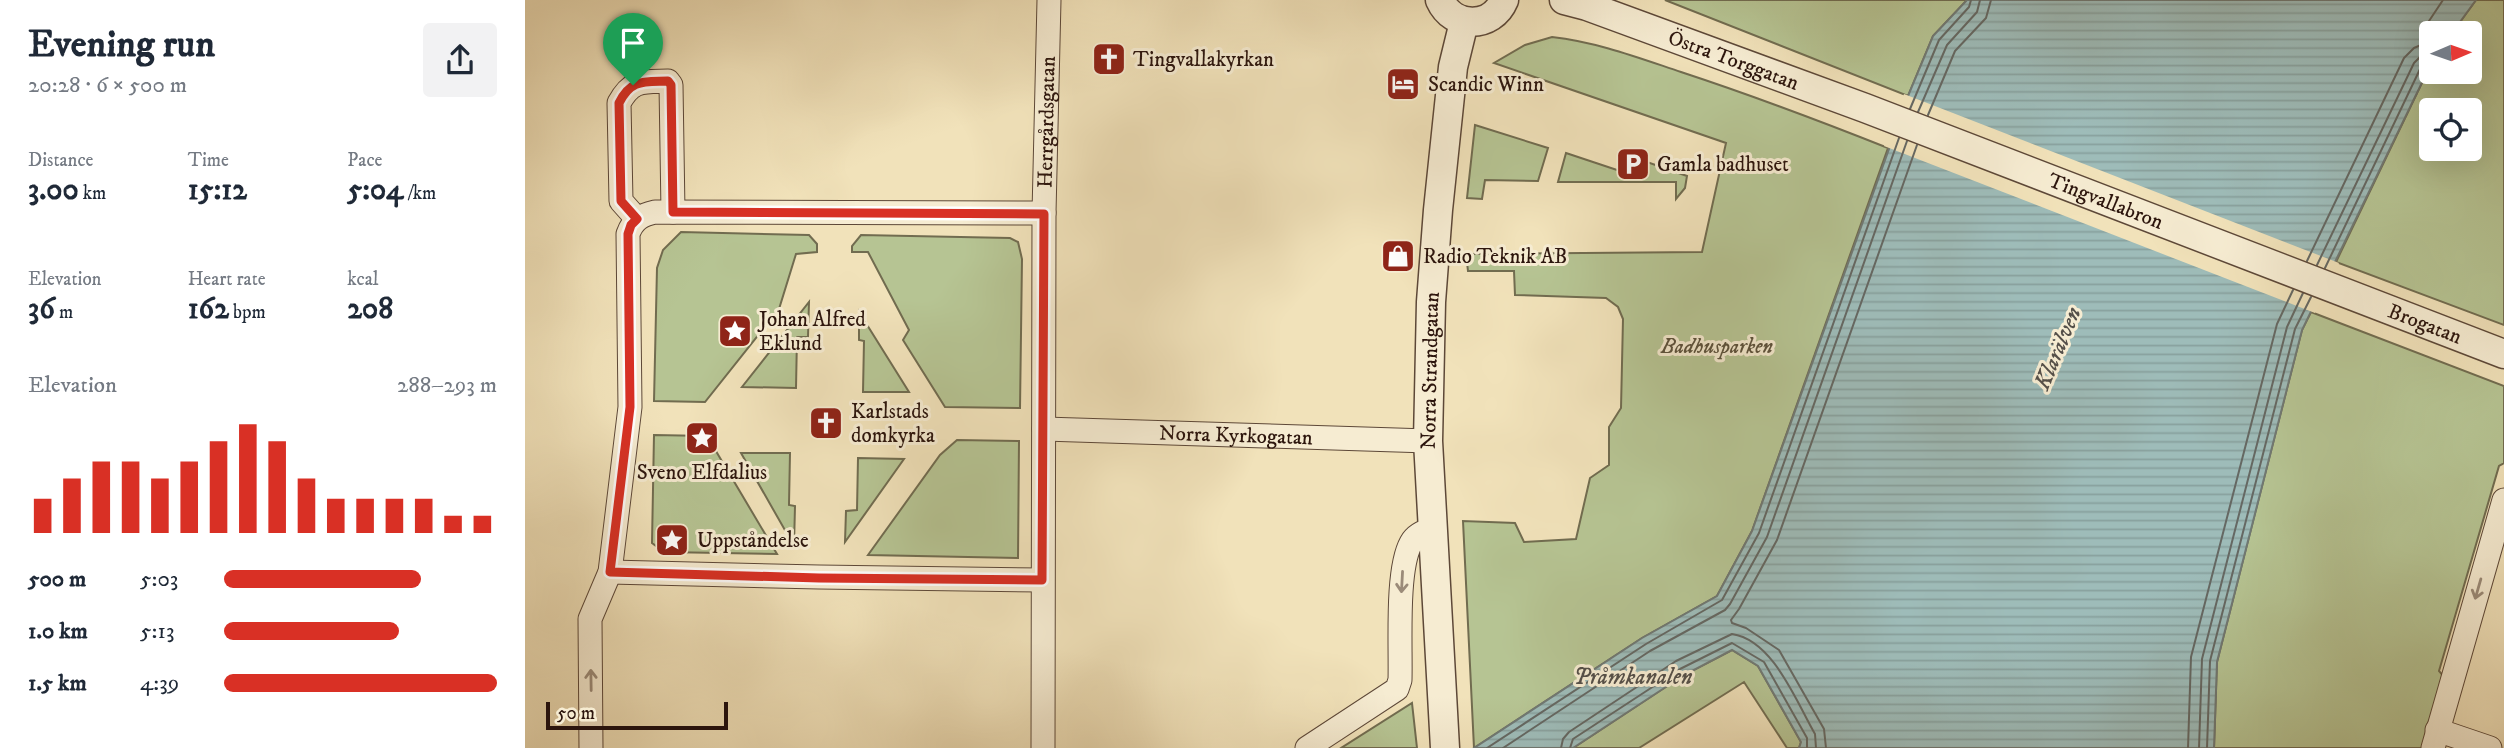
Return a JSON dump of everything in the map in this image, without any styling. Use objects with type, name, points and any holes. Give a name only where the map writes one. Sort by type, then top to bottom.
[{"type":"street","name":"Herrgårdsgatan","points":[[1043,748],[1044,214],[1049,0]]},
{"type":"street","points":[[1440,0],[1449,14],[1464,22],[1473,23],[1491,17],[1504,0]]},
{"type":"street","name":"Östra Torggatan","points":[[1564,0],[1587,6],[1865,108]]},
{"type":"street","name":"Norra Strandgatan","points":[[1445,734],[1428,441],[1431,302],[1437,210],[1453,67],[1464,22]]},
{"type":"street","points":[[637,219],[621,201],[619,103],[625,92],[642,82],[668,81],[671,85],[673,212]]},
{"type":"street","name":"Tingvallabron","points":[[1865,108],[2347,293]]},
{"type":"street","points":[[591,748],[590,619],[606,581],[630,407],[628,234],[631,225],[644,215],[655,212],[1044,214]]},
{"type":"street","name":"Brogatan","points":[[2347,293],[2504,354]]},
{"type":"street","name":"Norra Kyrkogatan","points":[[1044,429],[1428,441]]},
{"type":"street","points":[[2490,748],[2435,739],[2504,500]]},
{"type":"street","points":[[1307,748],[1397,689],[1400,680],[1405,560],[1412,542],[1420,532],[1433,529]]},
{"type":"street","points":[[606,581],[819,578],[1042,580]]},
{"type":"green space","points":[[1665,0],[1967,0],[1933,36],[1908,96]]},
{"type":"green space","points":[[2476,0],[2504,0],[2504,325],[2336,262],[2421,84],[2482,84],[2482,21],[2461,21]]},
{"type":"green space","name":"Badhusparken","points":[[1552,37],[1602,47],[1649,61],[1888,148],[1752,531],[1717,596],[1642,638],[1474,748],[1463,521],[1515,523],[1524,542],[1576,539],[1590,478],[1609,465],[1609,427],[1621,408],[1623,319],[1618,307],[1606,298],[1515,295],[1514,271],[1468,271],[1466,254],[1702,252],[1726,143],[1494,63],[1525,45]]},
{"type":"green space","points":[[1475,125],[1548,148],[1538,181],[1485,180],[1482,199],[1467,198]]},
{"type":"green space","points":[[1566,153],[1641,178],[1647,162],[1687,176],[1685,188],[1676,199],[1676,182],[1558,182]]},
{"type":"green space","points":[[681,232],[809,235],[817,244],[817,252],[796,254],[779,309],[705,402],[654,401],[657,268],[663,250]]},
{"type":"green space","points":[[861,235],[1010,238],[1018,242],[1022,259],[1020,408],[945,407],[903,340],[909,330],[868,252],[852,252],[852,246]]},
{"type":"green space","points":[[809,302],[808,337],[797,337],[796,388],[742,387]]},
{"type":"green space","points":[[859,312],[909,392],[863,392],[864,341],[859,340]]},
{"type":"green space","points":[[2311,312],[2504,386],[2504,463],[2499,466],[2439,671],[2452,686],[2436,748],[2214,748],[2217,662],[2302,330]]},
{"type":"green space","points":[[654,435],[707,436],[777,554],[664,552],[652,543]]},
{"type":"green space","points":[[957,440],[1019,441],[1018,558],[868,555],[940,455]]},
{"type":"green space","points":[[741,453],[790,453],[789,505],[795,506],[794,546]]},
{"type":"green space","points":[[858,458],[904,459],[845,542],[846,511],[857,510]]},
{"type":"green space","points":[[1732,650],[1758,666],[1801,742],[1799,748],[1787,748],[1744,682],[1639,748],[1573,748],[1684,675]]},
{"type":"green space","points":[[1412,703],[1417,748],[1341,748]]},
{"type":"water","points":[[1967,0],[2476,0],[2461,21],[2419,21],[2419,84],[2421,84],[2302,330],[2217,662],[2214,748],[1799,748],[1801,742],[1758,666],[1732,650],[1684,675],[1573,748],[1474,748],[1642,638],[1717,596],[1752,531],[1908,96],[1933,36]]},
{"type":"pier","points":[[1904,94],[2339,263],[2315,313],[1884,146]]},
{"type":"place","name":"Tingvallakyrkan","points":[[1109,59]]},
{"type":"place","name":"Scandic Winn","points":[[1403,84]]},
{"type":"place","name":"Gamla badhuset","points":[[1633,164]]},
{"type":"place","name":"Radio Teknik AB","points":[[1398,256]]},
{"type":"place","name":"Johan Alfred Eklund","points":[[735,331]]},
{"type":"place","name":"Karlstads domkyrka","points":[[826,423]]},
{"type":"place","name":"Sveno Elfdalius","points":[[702,438]]},
{"type":"place","name":"Uppståndelse","points":[[672,540]]},
{"type":"route","points":[[668,81],[671,85],[673,212],[1044,214],[1042,580],[819,578],[610,572],[630,407],[628,234],[637,219],[621,201],[619,103],[633,85],[668,81]]},
{"type":"water label","name":"Klarälven","points":[[2057,348]]},
{"type":"water label","name":"Pråmkanalen","points":[[1633,676]]}]
